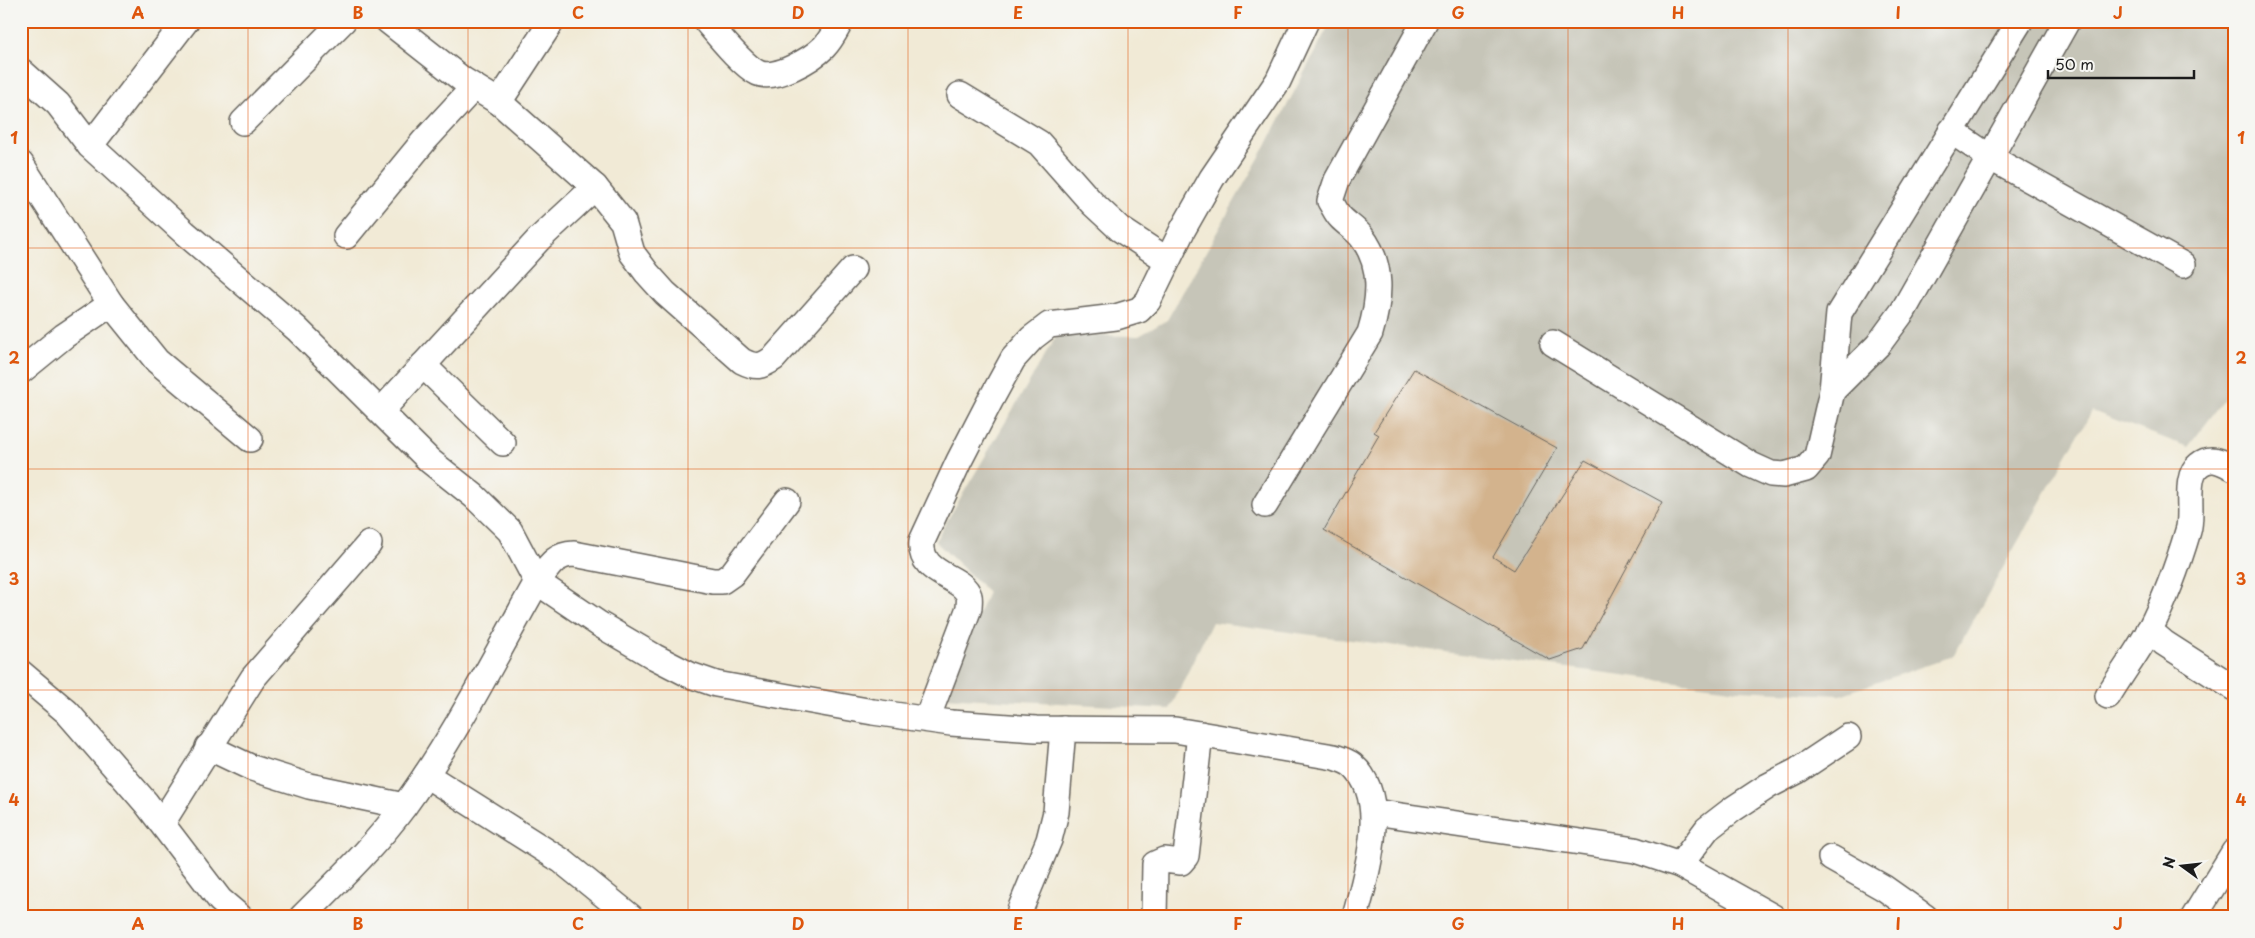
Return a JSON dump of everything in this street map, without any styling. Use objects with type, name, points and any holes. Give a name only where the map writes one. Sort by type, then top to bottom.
[{"type":"street","points":[[90,146],[186,21]]},
{"type":"street","points":[[243,122],[343,21]]},
{"type":"street","points":[[388,21],[474,87],[499,102],[595,187],[623,222],[632,253],[647,273],[665,293],[735,355],[753,366],[763,366],[774,358],[853,269]]},
{"type":"street","points":[[499,102],[552,21]]},
{"type":"street","points":[[706,21],[747,66],[758,74],[769,76],[802,62],[824,47],[842,21]]},
{"type":"street","points":[[927,719],[969,608],[969,595],[964,588],[927,562],[922,548],[922,541],[959,460],[990,401],[1013,359],[1032,338],[1049,325],[1116,317],[1139,310],[1148,301],[1167,260],[1212,178],[1278,82],[1306,21]]},
{"type":"street","points":[[1265,505],[1370,333],[1377,310],[1379,282],[1373,258],[1361,236],[1339,216],[1330,201],[1337,180],[1425,21]]},
{"type":"street","points":[[1553,344],[1751,465],[1771,474],[1795,473],[1806,469],[1817,456],[1832,392],[1839,314],[2020,21]]},
{"type":"street","points":[[1832,392],[1878,346],[1903,311],[2067,21]]},
{"type":"street","points":[[21,71],[58,104],[90,146],[185,234],[297,329],[430,462],[474,496],[510,531],[537,582],[599,624],[690,675],[716,684],[872,712],[927,719],[1027,729],[1175,730],[1334,757],[1350,763],[1365,782],[1374,812],[1367,871],[1354,917]]},
{"type":"street","points":[[346,236],[424,141],[474,87]]},
{"type":"street","points":[[960,95],[1039,143],[1092,203],[1120,229],[1167,260]]},
{"type":"street","points":[[1951,132],[1991,158],[2183,264]]},
{"type":"street","points":[[21,164],[111,304],[157,361],[250,439]]},
{"type":"street","points":[[381,411],[539,239],[595,187]]},
{"type":"street","points":[[21,371],[64,336],[111,304]]},
{"type":"street","points":[[423,365],[503,443]]},
{"type":"street","points":[[2108,696],[2149,630],[2171,581],[2189,528],[2191,477],[2197,465],[2208,460],[2217,460],[2234,468]]},
{"type":"street","points":[[302,917],[376,840],[404,806],[426,775],[537,582],[562,554],[574,554],[712,581],[722,581],[732,574],[787,501]]},
{"type":"street","points":[[162,823],[253,678],[369,544]]},
{"type":"street","points":[[2149,630],[2164,643],[2234,688]]},
{"type":"street","points":[[21,673],[67,712],[162,823],[220,900],[240,917]]},
{"type":"street","points":[[1020,910],[1049,840],[1056,812],[1063,729]]},
{"type":"street","points":[[1154,917],[1155,864],[1164,860],[1181,862],[1186,856],[1200,734]]},
{"type":"street","points":[[1680,865],[1707,829],[1733,809],[1768,786],[1797,771],[1848,737]]},
{"type":"street","points":[[208,747],[252,768],[300,783],[404,806]]},
{"type":"street","points":[[426,775],[562,861],[631,917]]},
{"type":"street","points":[[1374,812],[1634,850],[1680,865],[1773,917]]},
{"type":"street","points":[[2194,917],[2234,852]]},
{"type":"street","points":[[1831,858],[1884,888],[1925,917]]},
{"type":"shaded area","points":[[1331,21],[2234,21],[2234,387],[2188,447],[2092,411],[1953,656],[1840,695],[1739,690],[1212,622],[1170,709],[943,697],[988,592],[935,541],[1057,335],[1139,336],[1167,320],[1267,144]]},
{"type":"building","points":[[1414,369],[1557,448],[1493,557],[1514,570],[1585,460],[1662,502],[1583,649],[1550,660],[1324,530],[1379,435],[1374,432]]}]
